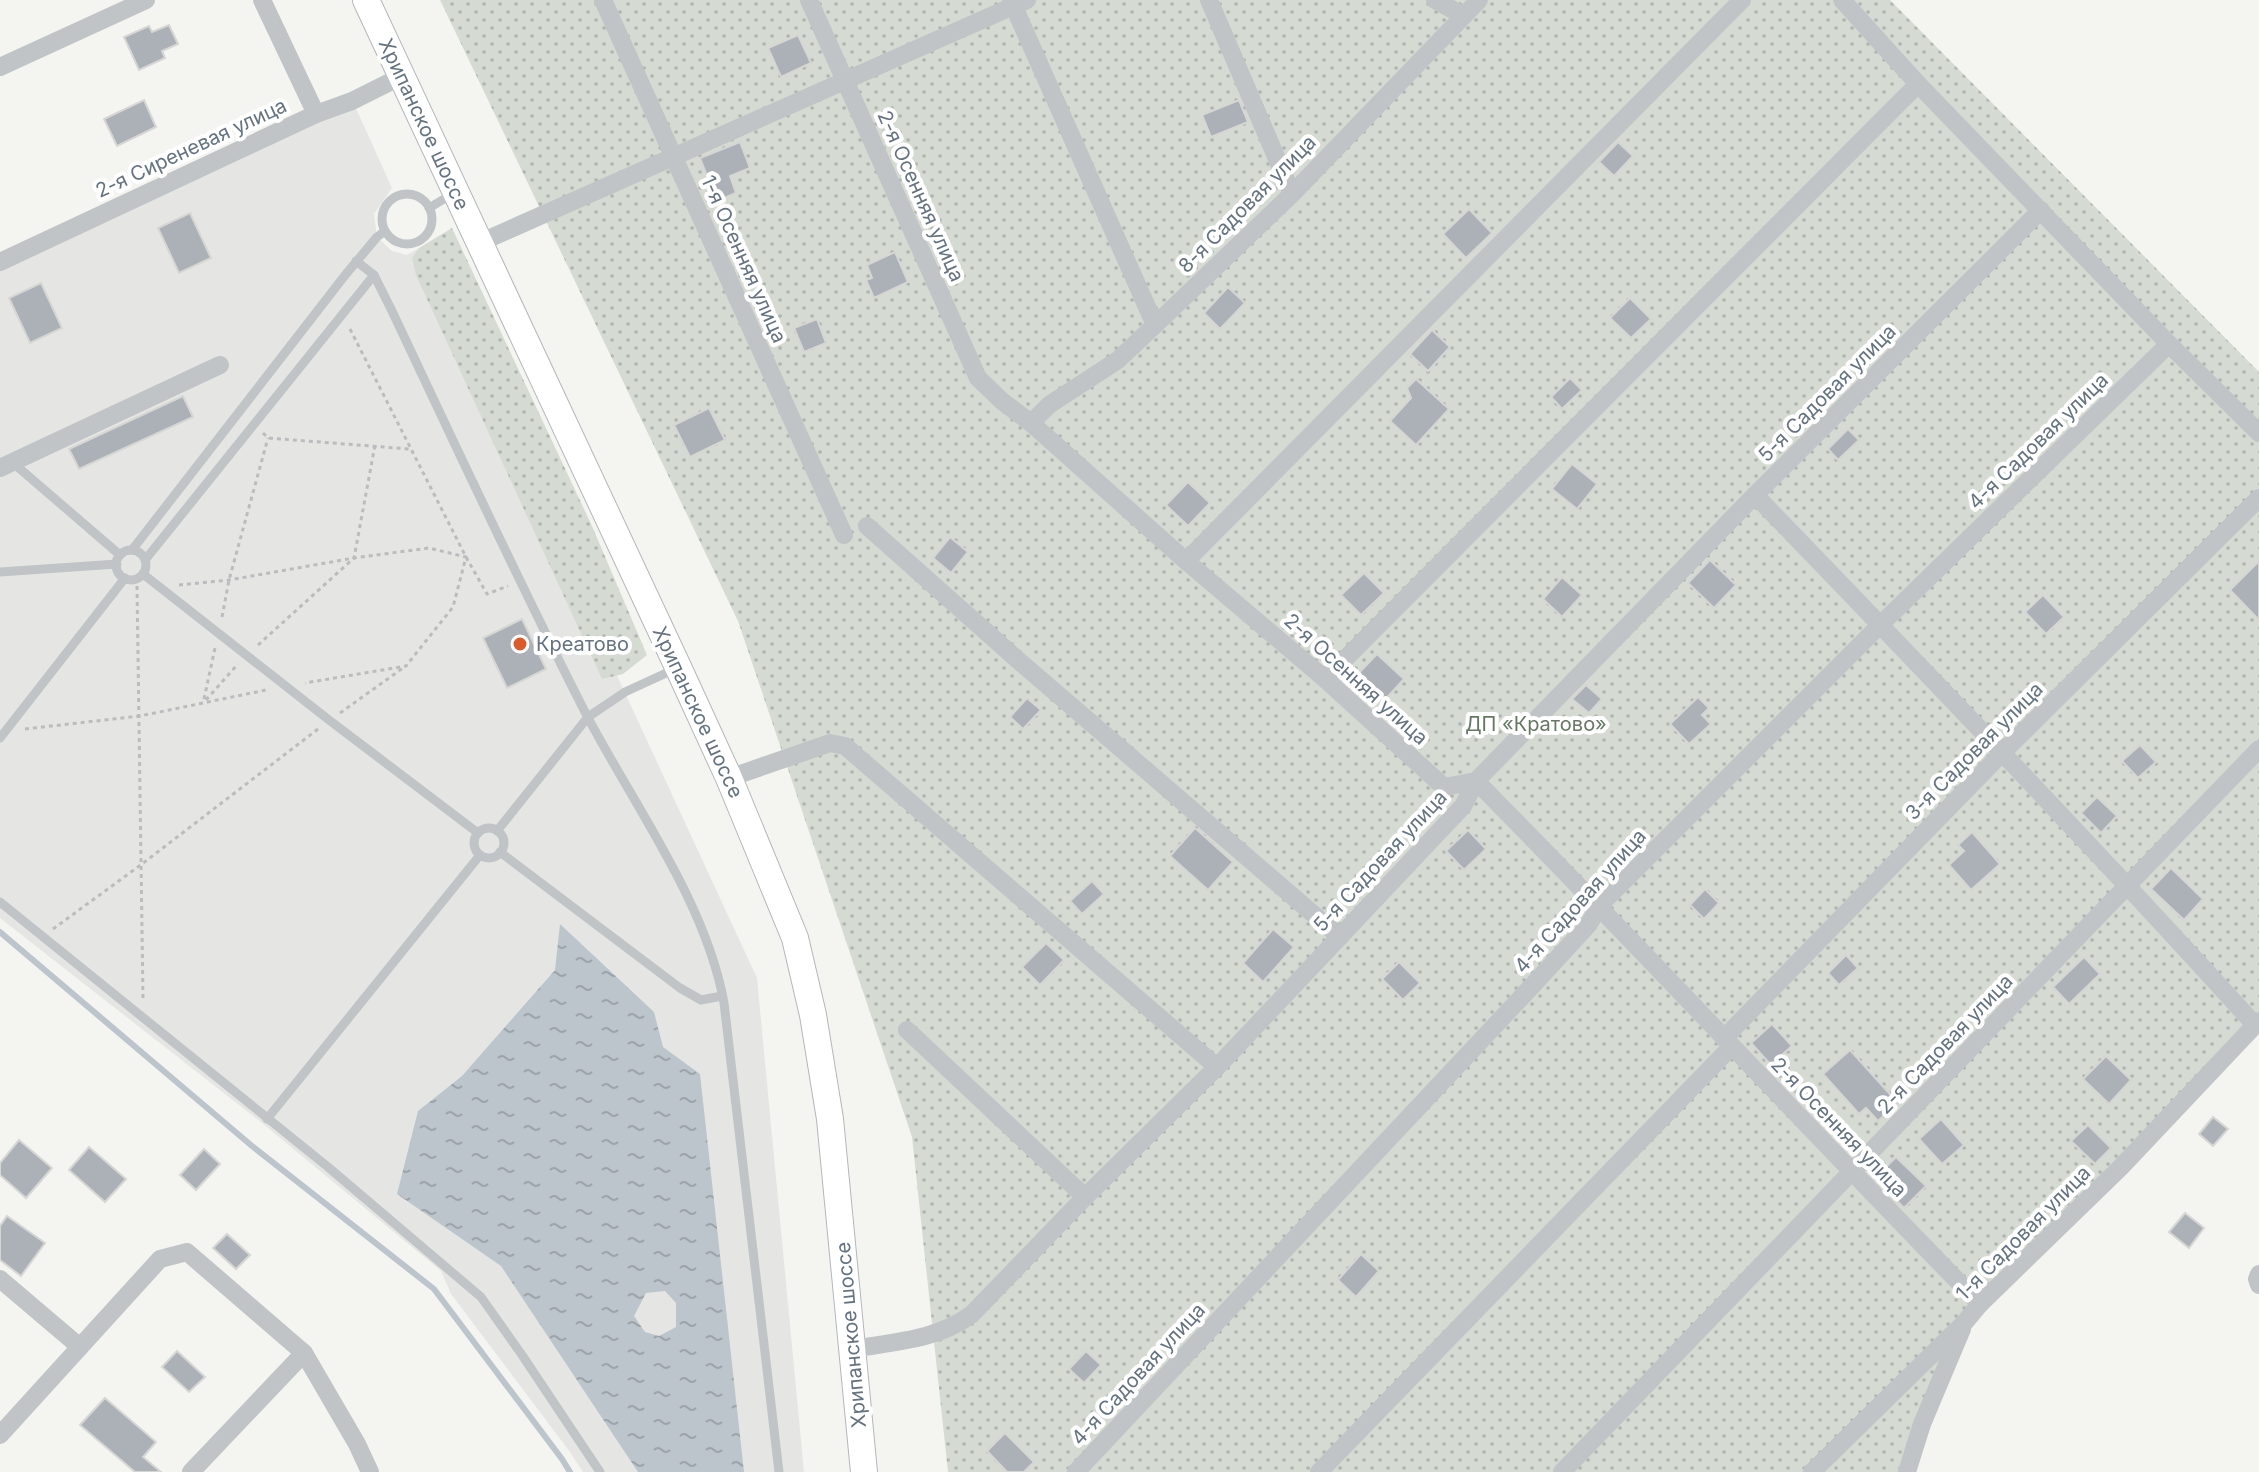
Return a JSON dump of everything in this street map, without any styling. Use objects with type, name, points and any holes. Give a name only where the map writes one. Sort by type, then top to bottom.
[{"type":"main road","name":"Хрипанское шоссе","points":[[366,0],[729,778],[795,938],[813,1015],[830,1119],[864,1472]]},
{"type":"street","points":[[0,67],[146,0]]},
{"type":"street","points":[[262,0],[316,114]]},
{"type":"street","name":"1-я Осенняя улица","points":[[603,0],[844,535]]},
{"type":"street","name":"2-я Осенняя улица","points":[[809,0],[978,378],[1325,679],[1444,787],[1476,781],[1980,1304]]},
{"type":"street","points":[[1209,0],[1292,194]]},
{"type":"street","points":[[1435,0],[1462,15]]},
{"type":"street","name":"8-я Садовая улица","points":[[1031,423],[1049,405],[1118,360],[1292,194],[1479,0]]},
{"type":"street","points":[[1186,561],[1742,0]]},
{"type":"street","points":[[1842,0],[1918,84],[2259,433]]},
{"type":"street","points":[[479,243],[1017,2],[1155,325]]},
{"type":"street","name":"2-я Сиреневая улица","points":[[0,262],[402,76]]},
{"type":"street","points":[[1325,679],[1918,84]]},
{"type":"street","name":"5-я Садовая улица","points":[[852,1349],[932,1335],[958,1325],[972,1314],[1217,1067],[1340,937],[1463,806],[1476,781],[1755,495],[2041,210]]},
{"type":"street","name":"4-я Садовая улица","points":[[1076,1472],[1532,986],[1589,924],[1599,906],[1880,625],[2169,344]]},
{"type":"street","points":[[6,465],[220,365]]},
{"type":"street","points":[[1755,495],[2003,752],[2257,1023]]},
{"type":"street","name":"3-я Садовая улица","points":[[1319,1472],[2003,752],[2259,498]]},
{"type":"street","points":[[867,526],[1340,937]]},
{"type":"street","points":[[729,778],[830,743],[845,746],[1217,1067]]},
{"type":"street","name":"2-я Садовая улица","points":[[1562,1472],[2259,749]]},
{"type":"street","name":"1-я Садовая улица","points":[[1812,1472],[2121,1167],[2257,1023]]},
{"type":"street","points":[[907,1030],[1085,1197]]},
{"type":"street","points":[[0,1435],[160,1259],[187,1252],[304,1353],[370,1472]]},
{"type":"street","points":[[2259,1274],[2259,1285]]},
{"type":"street","points":[[0,1279],[80,1347]]},
{"type":"street","points":[[1907,1472],[1922,1424],[1965,1322]]},
{"type":"street","points":[[191,1472],[304,1353]]},
{"type":"lane","points":[[429,208],[455,192]]},
{"type":"lane","points":[[415,195],[429,208],[430,228],[416,243],[402,244],[385,231],[383,212],[395,197],[415,195]]},
{"type":"lane","points":[[0,572],[118,559],[132,550],[356,261],[385,231]]},
{"type":"lane","points":[[356,261],[374,275],[519,581],[588,717],[677,877],[708,946],[722,996],[779,1472]]},
{"type":"lane","points":[[145,560],[374,275]]},
{"type":"lane","points":[[6,465],[118,559],[119,573],[125,578]]},
{"type":"lane","points":[[132,550],[140,553],[145,560],[140,576]]},
{"type":"lane","points":[[0,738],[125,578],[140,576],[159,587],[478,833]]},
{"type":"lane","points":[[497,831],[588,717],[625,692],[678,667]]},
{"type":"lane","points":[[490,828],[497,831],[503,840],[500,852],[492,857],[480,855],[474,842],[478,833],[490,828]]},
{"type":"lane","points":[[500,852],[680,988],[701,1000],[722,996]]},
{"type":"lane","points":[[267,1119],[480,855]]},
{"type":"lane","points":[[0,902],[328,1167],[481,1297],[600,1472]]},
{"type":"path","points":[[343,314],[487,594],[519,581]]},
{"type":"path","points":[[254,425],[268,438],[411,449]]},
{"type":"path","points":[[268,438],[229,580],[203,703],[246,655],[354,558],[375,445]]},
{"type":"path","points":[[159,587],[229,580],[429,548],[466,557]]},
{"type":"path","points":[[140,576],[143,1018]]},
{"type":"path","points":[[43,936],[329,720],[406,666]]},
{"type":"shaded area","points":[[354,104],[392,188],[374,214],[377,237],[392,251],[407,255],[419,248],[757,978],[804,1472],[583,1472],[451,1294],[441,1271],[262,1123],[0,918],[0,269]]},
{"type":"green space","name":"ДП «Кратово»","points":[[440,0],[1890,0],[2259,372],[2259,1011],[1968,1329],[1913,1472],[948,1472],[912,1137],[738,621]]},
{"type":"green space","points":[[452,228],[592,526],[647,655],[623,674],[602,679],[416,275],[412,258],[419,248]]},
{"type":"water","points":[[560,924],[654,1012],[663,1047],[700,1074],[744,1472],[638,1472],[501,1266],[397,1194],[418,1111],[462,1076],[555,970]],"holes":[[[665,1291],[676,1303],[676,1327],[659,1336],[645,1332],[634,1316],[646,1293]]]},
{"type":"building","points":[[169,25],[178,44],[162,51],[165,58],[139,70],[124,37],[149,26],[152,32]]},
{"type":"building","points":[[798,35],[811,63],[781,77],[768,48]]},
{"type":"building","points":[[144,100],[156,127],[117,146],[104,119]]},
{"type":"building","points":[[1239,100],[1248,122],[1211,137],[1202,115]]},
{"type":"building","points":[[740,142],[750,168],[730,176],[736,193],[717,201],[700,158]]},
{"type":"building","points":[[1618,142],[1633,156],[1614,176],[1599,162]]},
{"type":"building","points":[[1469,209],[1492,233],[1466,258],[1443,234]]},
{"type":"building","points":[[190,213],[211,258],[179,273],[158,228]]},
{"type":"building","points":[[895,252],[908,282],[874,298],[866,280],[872,278],[867,265]]},
{"type":"building","points":[[41,283],[62,328],[30,343],[9,298]]},
{"type":"building","points":[[1228,287],[1245,303],[1220,329],[1204,313]]},
{"type":"building","points":[[1630,298],[1651,319],[1631,338],[1610,318]]},
{"type":"building","points":[[817,319],[826,343],[804,352],[794,328]]},
{"type":"building","points":[[1432,330],[1450,347],[1428,371],[1410,354]]},
{"type":"building","points":[[1570,378],[1582,390],[1562,409],[1551,397]]},
{"type":"building","points":[[1416,379],[1449,409],[1416,445],[1390,421],[1411,398],[1407,388]]},
{"type":"building","points":[[183,396],[193,417],[79,469],[69,449]]},
{"type":"building","points":[[709,408],[725,440],[690,457],[674,425]]},
{"type":"building","points":[[1848,429],[1859,440],[1838,460],[1828,449]]},
{"type":"building","points":[[1572,464],[1597,484],[1577,509],[1552,489]]},
{"type":"building","points":[[1188,482],[1210,503],[1188,526],[1166,505]]},
{"type":"building","points":[[950,537],[968,552],[951,573],[933,558]]},
{"type":"building","points":[[1710,560],[1736,585],[1714,608],[1688,583]]},
{"type":"building","points":[[2259,561],[2259,620],[2230,590]]},
{"type":"building","points":[[1364,573],[1384,593],[1361,615],[1341,595]]},
{"type":"building","points":[[1562,577],[1582,595],[1562,617],[1543,599]]},
{"type":"building","points":[[2043,595],[2064,617],[2046,634],[2025,612]]},
{"type":"building","points":[[522,619],[546,669],[507,688],[483,638]]},
{"type":"building","points":[[1377,654],[1404,679],[1383,702],[1355,677]]},
{"type":"building","points":[[1586,685],[1602,699],[1589,713],[1572,699]]},
{"type":"building","points":[[1698,697],[1709,708],[1702,715],[1711,724],[1689,744],[1670,724]]},
{"type":"building","points":[[1027,698],[1041,710],[1023,729],[1010,717]]},
{"type":"building","points":[[2140,745],[2156,762],[2138,778],[2122,761]]},
{"type":"building","points":[[2097,797],[2117,816],[2101,833],[2081,813]]},
{"type":"building","points":[[1195,828],[1233,862],[1208,890],[1170,856]]},
{"type":"building","points":[[1468,830],[1486,849],[1464,870],[1446,851]]},
{"type":"building","points":[[1972,832],[2000,864],[1971,890],[1949,865],[1964,851],[1958,845]]},
{"type":"building","points":[[2171,868],[2203,899],[2184,920],[2151,889]]},
{"type":"building","points":[[1092,881],[1104,894],[1082,914],[1070,901]]},
{"type":"building","points":[[1705,889],[1719,903],[1704,919],[1690,905]]},
{"type":"building","points":[[1273,929],[1294,947],[1263,982],[1243,963]]},
{"type":"building","points":[[1046,943],[1064,960],[1040,985],[1022,967]]},
{"type":"building","points":[[1846,955],[1858,968],[1839,985],[1828,973]]},
{"type":"building","points":[[2084,957],[2100,974],[2069,1004],[2053,987]]},
{"type":"building","points":[[1399,962],[1420,983],[1403,1000],[1382,979]]},
{"type":"building","points":[[1772,1024],[1792,1046],[1771,1065],[1751,1043]]},
{"type":"building","points":[[1850,1050],[1898,1103],[1878,1121],[1866,1108],[1859,1114],[1823,1074]]},
{"type":"building","points":[[2106,1056],[2131,1080],[2109,1104],[2083,1079]]},
{"type":"building","points":[[2213,1117],[2228,1129],[2213,1146],[2199,1134]]},
{"type":"building","points":[[1941,1119],[1964,1145],[1942,1164],[1919,1139]]},
{"type":"building","points":[[2088,1125],[2111,1148],[2095,1164],[2071,1141]]},
{"type":"building","points":[[19,1140],[52,1168],[26,1198],[0,1175],[0,1163]]},
{"type":"building","points":[[89,1147],[126,1179],[105,1202],[69,1170]]},
{"type":"building","points":[[204,1149],[220,1164],[196,1190],[180,1175]]},
{"type":"building","points":[[1896,1157],[1926,1186],[1904,1208],[1875,1178]]},
{"type":"building","points":[[2185,1213],[2204,1228],[2189,1248],[2169,1232]]},
{"type":"building","points":[[7,1216],[45,1243],[21,1276],[0,1260],[0,1226]]},
{"type":"building","points":[[227,1234],[250,1255],[236,1269],[213,1248]]},
{"type":"building","points":[[1361,1254],[1379,1271],[1356,1297],[1338,1280]]},
{"type":"building","points":[[177,1351],[205,1377],[189,1392],[162,1367]]},
{"type":"building","points":[[1086,1351],[1101,1365],[1084,1383],[1069,1369]]},
{"type":"building","points":[[105,1398],[156,1442],[143,1457],[161,1472],[135,1472],[80,1425]]},
{"type":"building","points":[[1005,1433],[1034,1462],[1024,1472],[1007,1472],[987,1451]]},
{"type":"waterway","points":[[0,932],[252,1146],[434,1289],[570,1472]]},
{"type":"place","name":"Креатово","points":[[520,644]]}]
